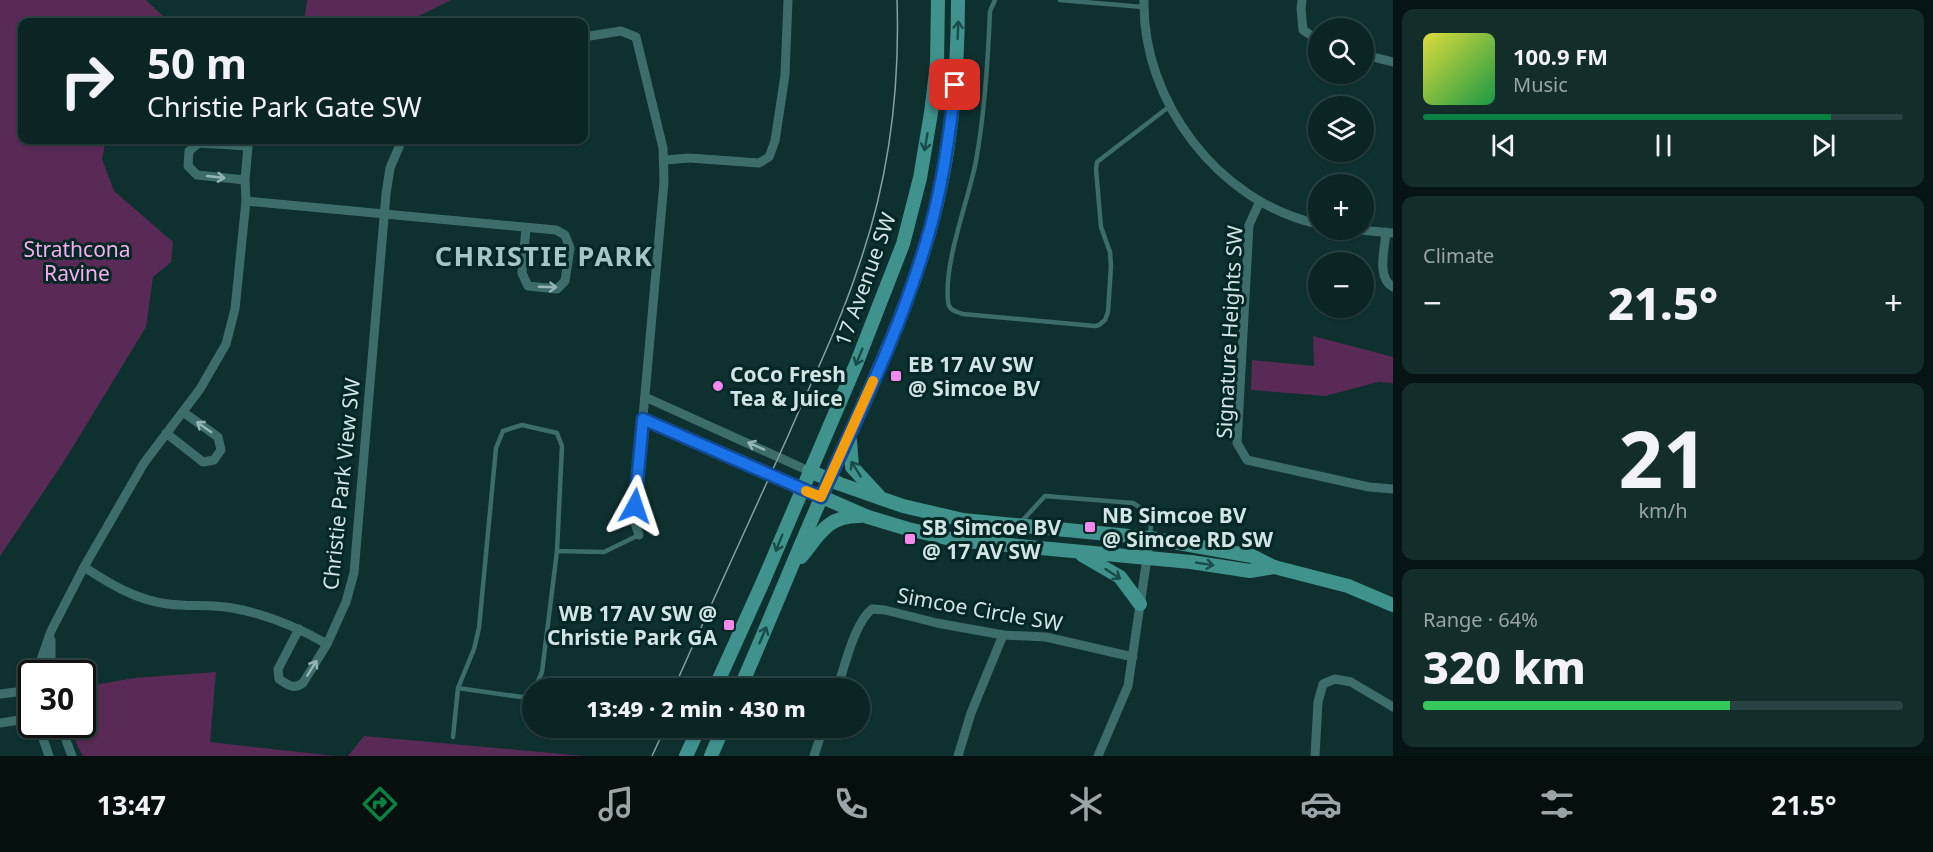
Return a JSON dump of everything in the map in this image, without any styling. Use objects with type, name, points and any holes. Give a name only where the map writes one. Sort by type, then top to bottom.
[{"type":"main road","name":"17 Avenue SW","points":[[720,678],[762,584],[881,303],[908,224],[920,178],[931,113],[937,63],[938,0]]},
{"type":"main road","name":"17 Avenue SW","points":[[744,678],[894,332],[930,230],[942,178],[953,104],[957,66],[958,0]]},
{"type":"main road","points":[[849,435],[852,467],[879,497]]},
{"type":"main road","points":[[810,471],[829,480],[910,508],[941,515],[1017,526],[1150,537],[1252,556],[1274,567],[1332,581],[1393,605]]},
{"type":"main road","points":[[801,489],[868,517],[955,540],[1191,562],[1250,571],[1274,567]]},
{"type":"main road","points":[[791,569],[830,523],[846,516],[868,517]]},
{"type":"main road","points":[[1078,552],[1120,577],[1140,604]]},
{"type":"main road","points":[[686,756],[694,738]]},
{"type":"main road","points":[[711,756],[719,738]]},
{"type":"street","points":[[664,160],[689,158],[759,163],[769,157],[775,141],[785,75],[788,0]]},
{"type":"street","points":[[1302,0],[1303,30],[1308,33]]},
{"type":"street","points":[[1143,3],[1151,59],[1170,106],[1189,136],[1210,161],[1236,184],[1260,201],[1308,221]]},
{"type":"street","points":[[588,36],[621,31],[636,37],[664,160],[664,182],[634,520],[639,535]]},
{"type":"street","points":[[1374,57],[1393,62]]},
{"type":"street","points":[[41,660],[51,631],[84,567],[144,463],[200,389],[226,344],[235,309],[246,201],[248,146],[199,144],[189,151],[188,166],[197,175],[245,180]]},
{"type":"street","name":"Christie Park View SW","points":[[299,629],[278,669],[279,679],[292,687],[303,683],[327,645],[346,602],[354,573],[384,214],[390,168],[400,144]]},
{"type":"street","points":[[246,201],[555,230],[565,235],[570,248],[565,281],[556,289],[528,286],[522,273],[526,228]]},
{"type":"street","name":"Signature Heights SW","points":[[1260,201],[1249,225],[1237,443],[1247,460],[1369,487],[1393,489]]},
{"type":"street","points":[[1374,232],[1389,233],[1384,277],[1393,287]]},
{"type":"street","points":[[645,397],[810,471]]},
{"type":"street","points":[[166,433],[202,462],[214,460],[221,450],[218,437],[183,412]]},
{"type":"street","points":[[643,419],[801,489]]},
{"type":"street","points":[[1098,756],[1128,686],[1150,537]]},
{"type":"street","points":[[84,567],[117,589],[148,600],[166,604],[231,608],[273,618],[327,645]]},
{"type":"street","name":"Simcoe Circle SW","points":[[841,678],[860,625],[865,614],[872,609],[1003,634],[1046,638],[1133,657]]},
{"type":"street","points":[[51,631],[51,660]]},
{"type":"street","points":[[958,756],[971,713],[1003,634]]},
{"type":"street","points":[[1315,756],[1318,702],[1323,684],[1335,679],[1351,682],[1393,707]]},
{"type":"street","points":[[0,694],[18,692]]},
{"type":"street","points":[[0,723],[18,720]]},
{"type":"street","points":[[43,738],[49,756]]},
{"type":"street","points":[[65,738],[72,756]]},
{"type":"street","points":[[814,756],[820,738]]},
{"type":"lane","points":[[996,0],[990,10],[986,92],[976,160],[950,265],[947,298],[948,306],[955,312],[1100,325],[1108,312],[1111,266],[1110,252],[1101,227],[1097,162],[1170,106]]},
{"type":"lane","points":[[1060,0],[1143,3]]},
{"type":"lane","points":[[453,736],[458,687],[474,649],[479,628],[496,448],[502,431],[522,425],[557,433],[562,446],[557,551],[542,672],[539,678]]},
{"type":"lane","points":[[1017,526],[1045,496],[1133,503],[1152,515],[1150,537]]},
{"type":"lane","points":[[557,551],[604,552],[639,535]]},
{"type":"lane","points":[[458,687],[522,697]]},
{"type":"green space","name":"Strathcona Ravine","points":[[0,0],[146,0],[165,18],[18,18],[18,144],[105,144],[102,159],[114,191],[173,242],[171,262],[153,277],[146,327],[63,463],[0,556]]},
{"type":"green space","points":[[307,0],[451,0],[415,18],[305,18]]},
{"type":"green space","points":[[1313,336],[1393,357],[1393,383],[1378,382],[1325,396],[1251,390],[1252,360],[1314,366]]},
{"type":"green space","points":[[216,672],[210,742],[335,756],[83,756],[75,738],[96,738],[96,685],[134,678]]},
{"type":"green space","points":[[364,736],[584,756],[348,756]]},
{"type":"tram line","points":[[679,678],[825,353],[858,268],[877,203],[890,136],[896,68],[897,0]]},
{"type":"tram line","points":[[652,756],[660,738]]},
{"type":"slow traffic","points":[[806,491],[821,497],[873,381]]},
{"type":"place","name":"EB 17 AV SW @ Simcoe BV","points":[[896,376]]},
{"type":"place","name":"CoCo Fresh Tea & Juice","points":[[718,386]]},
{"type":"place","name":"NB Simcoe BV @ Simcoe RD SW","points":[[1090,527]]},
{"type":"place","name":"SB Simcoe BV @ 17 AV SW","points":[[910,539]]},
{"type":"place","name":"WB 17 AV SW @ Christie Park GA","points":[[729,625]]},
{"type":"district","name":"CHRISTIE PARK","points":[[544,255]]},
{"type":"route","points":[[635,506],[643,419],[821,497],[894,332],[930,230],[942,178],[955,85]]}]
